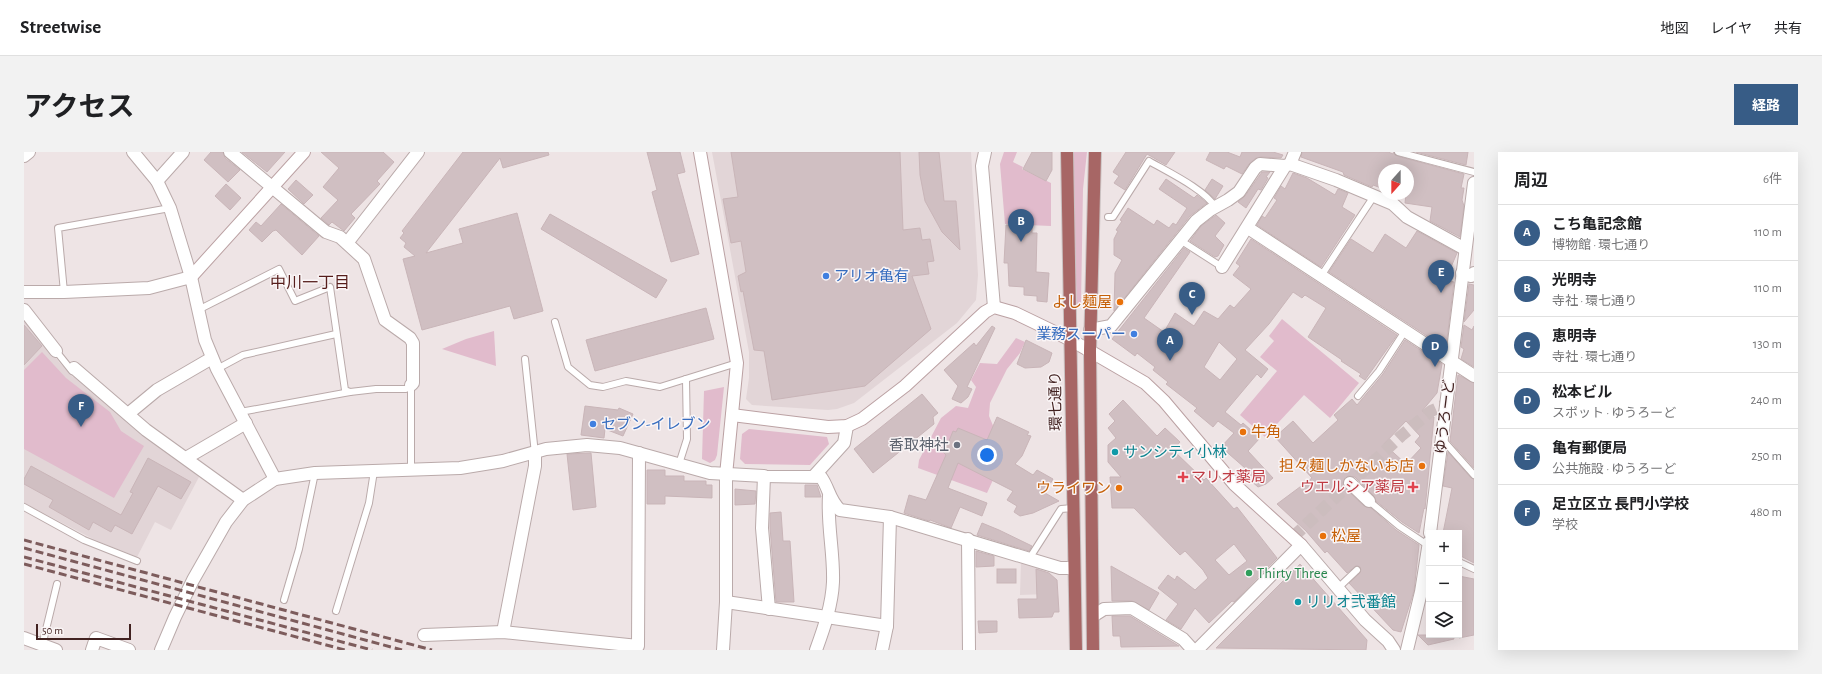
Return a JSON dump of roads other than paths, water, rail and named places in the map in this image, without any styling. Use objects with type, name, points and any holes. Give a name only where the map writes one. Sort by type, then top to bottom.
[{"type":"main road","name":"環七通り","points":[[1067,152],[1076,650]]},
{"type":"main road","points":[[1094,650],[1090,330],[1095,152]]},
{"type":"street","points":[[24,156],[29,152]]},
{"type":"street","points":[[133,152],[157,181],[170,208],[191,278],[198,310],[212,358],[275,479]]},
{"type":"street","points":[[157,181],[183,152]]},
{"type":"street","points":[[230,152],[273,186],[326,232],[340,236],[364,259],[385,320],[410,338],[413,343],[413,383],[411,385]]},
{"type":"street","points":[[24,292],[64,292],[149,288],[191,278],[304,152]]},
{"type":"street","points":[[347,243],[418,152]]},
{"type":"street","points":[[700,152],[737,363],[726,475],[726,602],[723,650]]},
{"type":"street","points":[[985,152],[982,166],[994,307]]},
{"type":"street","points":[[1222,268],[1295,152]]},
{"type":"street","points":[[1090,330],[1111,326],[1196,221],[1239,192],[1260,164],[1288,165],[1336,180],[1393,204],[1407,217],[1465,249]]},
{"type":"street","name":"ゆうろーど","points":[[1430,530],[1436,493],[1441,438],[1452,362],[1470,275],[1465,249],[1474,183]]},
{"type":"street","points":[[1248,228],[1474,376]]},
{"type":"street","points":[[732,415],[828,427],[847,426],[862,419],[905,386],[985,312],[994,307],[1015,313],[1071,340],[1151,388],[1234,484],[1301,545],[1369,624],[1388,641],[1394,650]]},
{"type":"street","points":[[24,310],[56,351]]},
{"type":"street","points":[[128,414],[157,390],[212,358]]},
{"type":"street","points":[[74,368],[146,430],[243,500]]},
{"type":"street","points":[[186,458],[246,423]]},
{"type":"street","points":[[814,476],[844,443],[847,426]]},
{"type":"street","points":[[161,650],[193,580],[226,522],[243,500],[275,479],[315,473],[460,468],[535,454],[546,450],[587,445],[620,448],[710,473],[726,475],[821,477],[827,484],[829,496],[828,515],[833,582],[827,618],[816,650]]},
{"type":"street","points":[[424,635],[503,632],[636,648],[638,646],[639,453]]},
{"type":"street","points":[[503,632],[535,466],[535,454]]},
{"type":"street","points":[[764,476],[762,528],[769,609]]},
{"type":"street","points":[[1350,483],[1369,501]]},
{"type":"street","points":[[829,496],[834,505],[840,510],[890,517],[1060,568],[1074,568]]},
{"type":"street","points":[[882,650],[887,626],[890,517]]},
{"type":"street","points":[[968,540],[969,650]]},
{"type":"street","points":[[1197,650],[1301,545]]},
{"type":"street","points":[[1407,650],[1421,592],[1426,563]]},
{"type":"street","points":[[726,602],[887,626]]},
{"type":"street","points":[[1093,616],[1104,608],[1132,608],[1183,639],[1193,650]]},
{"type":"street","points":[[24,638],[41,647],[56,650]]},
{"type":"street","points":[[92,650],[96,638],[129,650]]},
{"type":"lane","points":[[1398,152],[1474,172]]},
{"type":"lane","points":[[1108,217],[1113,217],[1149,161],[1200,191],[1212,201],[1215,207]]},
{"type":"lane","points":[[1321,276],[1374,196]]},
{"type":"lane","points":[[64,292],[58,228],[170,208]]},
{"type":"lane","points":[[1180,240],[1222,268]]},
{"type":"lane","points":[[198,310],[279,269],[295,300],[330,287],[344,390],[350,392]]},
{"type":"lane","points":[[555,322],[568,367],[590,385],[603,387],[626,381],[660,387],[737,363]]},
{"type":"lane","points":[[1358,396],[1379,371],[1405,331]]},
{"type":"lane","points":[[217,369],[243,355],[336,334]]},
{"type":"lane","points":[[56,351],[72,371],[74,368]]},
{"type":"lane","points":[[525,359],[535,454]]},
{"type":"lane","points":[[678,464],[687,439],[686,379]]},
{"type":"lane","points":[[240,412],[350,392],[376,389],[406,389],[411,385]]},
{"type":"lane","points":[[411,385],[411,470]]},
{"type":"lane","points":[[1441,438],[1474,475]]},
{"type":"lane","points":[[336,611],[369,503],[374,471]]},
{"type":"lane","points":[[284,600],[299,549],[315,473]]},
{"type":"lane","points":[[1369,501],[1399,526],[1426,544]]},
{"type":"lane","points":[[24,506],[84,540],[137,562]]},
{"type":"lane","points":[[1029,559],[1061,509],[1073,508]]},
{"type":"lane","points":[[1462,563],[1474,569]]},
{"type":"lane","points":[[1338,588],[1357,570]]},
{"type":"lane","points":[[41,647],[57,584]]},
{"type":"tunnel","points":[[1293,537],[1401,436],[1431,411],[1445,405]]},
{"type":"railway","points":[[24,540],[432,650]]},
{"type":"railway","points":[[24,548],[402,650]]},
{"type":"railway","points":[[24,557],[372,650]]},
{"type":"railway","points":[[24,564],[345,650]]},
{"type":"place","name":"光明寺","points":[[1021,242]]},
{"type":"place","name":"アリオ亀有","points":[[826,276]]},
{"type":"place","name":"亀有郵便局","points":[[1441,293]]},
{"type":"place","name":"よし麺屋","points":[[1120,302]]},
{"type":"place","name":"恵明寺","points":[[1192,315]]},
{"type":"place","name":"業務スーパー","points":[[1134,334]]},
{"type":"place","name":"こち亀記念館","points":[[1170,361]]},
{"type":"place","name":"松本ビル","points":[[1435,367]]},
{"type":"place","name":"セブン-イレブン","points":[[593,424]]},
{"type":"place","name":"足立区立 長門小学校","points":[[81,427]]},
{"type":"place","name":"牛角","points":[[1243,432]]},
{"type":"place","name":"香取神社","points":[[957,445]]},
{"type":"place","name":"サンシティ小林","points":[[1115,452]]},
{"type":"place","name":"担々麺しかないお店","points":[[1422,466]]},
{"type":"place","name":"マリオ薬局","points":[[1183,477]]},
{"type":"place","name":"ウエルシア薬局","points":[[1413,487]]},
{"type":"place","name":"ウライワン","points":[[1119,488]]},
{"type":"place","name":"松屋","points":[[1323,536]]},
{"type":"place","name":"Thirty Three","points":[[1249,573]]},
{"type":"place","name":"リリオ弐番館","points":[[1298,602]]},
{"type":"district","name":"中川一丁目","points":[[310,283]]}]
